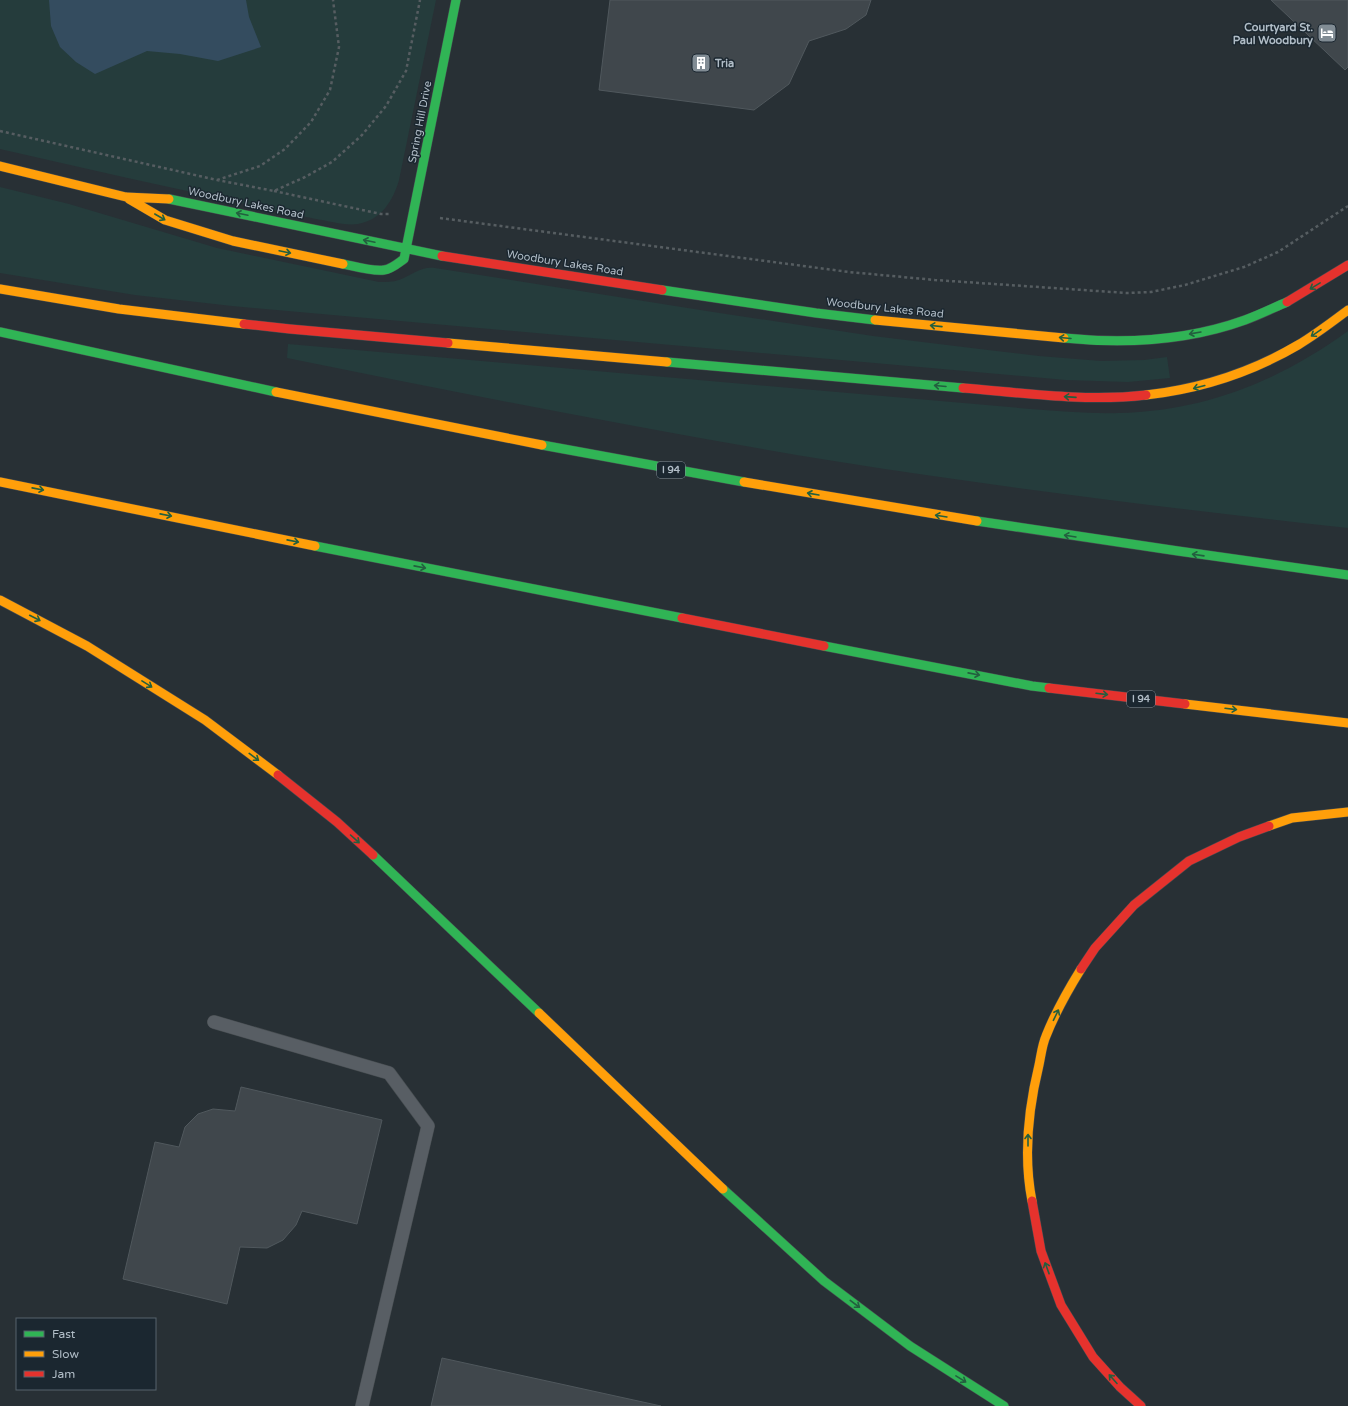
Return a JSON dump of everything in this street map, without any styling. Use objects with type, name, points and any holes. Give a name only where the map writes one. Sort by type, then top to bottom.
[{"type":"main road","name":"Spring Hill Drive","points":[[408,249],[456,0]]},
{"type":"main road","name":"Woodbury Lakes Road","points":[[0,166],[126,197],[169,199],[448,257],[816,313],[1080,340],[1111,341],[1157,339],[1196,333],[1229,325],[1250,318],[1289,300],[1317,285],[1348,265]]},
{"type":"main road","name":"Woodbury Lakes Road","points":[[126,197],[165,220],[233,241],[362,268],[384,270],[396,265],[404,259],[408,249]]},
{"type":"main road","points":[[0,289],[119,309],[290,329],[726,368],[1102,399],[1144,397],[1167,394],[1231,377],[1257,366],[1290,349],[1322,330],[1348,310]]},
{"type":"main road","name":"I 94","points":[[0,332],[333,405],[659,468],[915,512],[1217,558],[1348,576]]},
{"type":"main road","name":"I 94","points":[[0,482],[492,581],[1032,686],[1348,723]]},
{"type":"main road","points":[[1217,558],[1348,566]]},
{"type":"main road","points":[[0,600],[87,646],[205,720],[337,822],[398,878],[729,1195],[824,1281],[910,1346],[1004,1406]]},
{"type":"main road","points":[[1141,1406],[1120,1387],[1093,1357],[1061,1305],[1041,1251],[1030,1191],[1027,1137],[1033,1090],[1045,1036],[1071,985],[1094,948],[1134,905],[1189,861],[1239,837],[1292,818],[1348,812]]},
{"type":"lane","points":[[214,1022],[389,1074],[428,1126],[362,1406]]},
{"type":"path","points":[[217,180],[260,166],[285,149],[311,122],[330,90],[339,47],[332,0]]},
{"type":"path","points":[[274,191],[305,177],[332,162],[362,136],[386,106],[406,71],[420,0]]},
{"type":"path","points":[[0,131],[217,180],[381,214]]},
{"type":"path","points":[[445,218],[849,272],[1127,293],[1151,292],[1185,285],[1244,267],[1278,252],[1348,206]]},
{"type":"green space","points":[[0,0],[436,0],[399,180],[393,195],[385,208],[379,214],[366,222],[358,224],[342,224],[0,149]]},
{"type":"green space","points":[[0,187],[69,204],[217,248],[379,282],[397,281],[425,268],[435,268],[873,336],[988,350],[1101,361],[1144,360],[1167,357],[1170,378],[1128,382],[1066,380],[232,306],[135,295],[0,273]]},
{"type":"green space","points":[[1348,331],[1348,528],[1090,498],[834,461],[560,412],[287,358],[288,344],[1031,409],[1086,413],[1119,413],[1151,411],[1181,406],[1240,390],[1295,365]]},
{"type":"water","points":[[49,0],[246,0],[249,17],[261,47],[218,61],[180,54],[147,51],[95,74],[76,62],[60,47],[51,26]]},
{"type":"building","name":"Tria","points":[[610,0],[871,0],[866,15],[846,29],[809,41],[789,84],[754,110],[599,90]]},
{"type":"building","name":"Courtyard St. Paul Woodbury","points":[[1271,0],[1348,0],[1348,67],[1345,70]]},
{"type":"building","points":[[241,1087],[382,1120],[357,1224],[302,1211],[296,1225],[283,1240],[267,1248],[240,1247],[227,1304],[123,1279],[155,1142],[179,1147],[185,1127],[198,1114],[213,1109],[235,1111]]},
{"type":"building","points":[[442,1358],[661,1406],[431,1406]]},
{"type":"traffic: fast","points":[[343,264],[369,270],[384,270],[395,266],[404,259],[456,0]]},
{"type":"traffic: fast","points":[[169,199],[442,256]]},
{"type":"traffic: fast","points":[[662,290],[816,313],[875,320]]},
{"type":"traffic: fast","points":[[1064,338],[1109,341],[1178,337],[1223,327],[1250,318],[1287,302]]},
{"type":"traffic: fast","points":[[0,332],[276,392]]},
{"type":"traffic: fast","points":[[667,362],[963,388]]},
{"type":"traffic: fast","points":[[542,445],[744,482]]},
{"type":"traffic: fast","points":[[977,521],[1348,575]]},
{"type":"traffic: fast","points":[[315,546],[682,618]]},
{"type":"traffic: fast","points":[[824,646],[1049,688]]},
{"type":"traffic: fast","points":[[373,855],[539,1013]]},
{"type":"traffic: fast","points":[[723,1189],[824,1281],[910,1346],[1004,1406]]},
{"type":"traffic: slow","points":[[0,166],[126,197],[169,199]]},
{"type":"traffic: slow","points":[[129,199],[165,220],[233,241],[343,264]]},
{"type":"traffic: slow","points":[[0,289],[119,309],[244,324]]},
{"type":"traffic: slow","points":[[1146,395],[1205,384],[1244,371],[1280,355],[1304,341],[1348,310]]},
{"type":"traffic: slow","points":[[875,320],[1064,338]]},
{"type":"traffic: slow","points":[[448,343],[667,362]]},
{"type":"traffic: slow","points":[[276,392],[542,445]]},
{"type":"traffic: slow","points":[[0,482],[315,546]]},
{"type":"traffic: slow","points":[[744,482],[977,521]]},
{"type":"traffic: slow","points":[[0,600],[87,646],[205,720],[278,775]]},
{"type":"traffic: slow","points":[[1185,704],[1348,723]]},
{"type":"traffic: slow","points":[[1269,826],[1292,818],[1348,812]]},
{"type":"traffic: slow","points":[[1032,1201],[1029,1184],[1027,1150],[1028,1133],[1032,1099],[1042,1050],[1053,1019],[1081,969]]},
{"type":"traffic: slow","points":[[539,1013],[723,1189]]},
{"type":"traffic: jam","points":[[442,256],[662,290]]},
{"type":"traffic: jam","points":[[1287,302],[1348,265]]},
{"type":"traffic: jam","points":[[244,324],[448,343]]},
{"type":"traffic: jam","points":[[963,388],[1100,398],[1146,395]]},
{"type":"traffic: jam","points":[[682,618],[824,646]]},
{"type":"traffic: jam","points":[[1049,688],[1185,704]]},
{"type":"traffic: jam","points":[[278,775],[337,822],[373,855]]},
{"type":"traffic: jam","points":[[1081,969],[1095,948],[1134,905],[1189,861],[1239,837],[1269,826]]},
{"type":"traffic: jam","points":[[1032,1201],[1041,1251],[1061,1305],[1093,1357],[1120,1387],[1141,1406]]},
{"type":"place","name":"Courtyard St. Paul Woodbury","points":[[1327,33]]},
{"type":"place","name":"Tria","points":[[701,63]]}]
